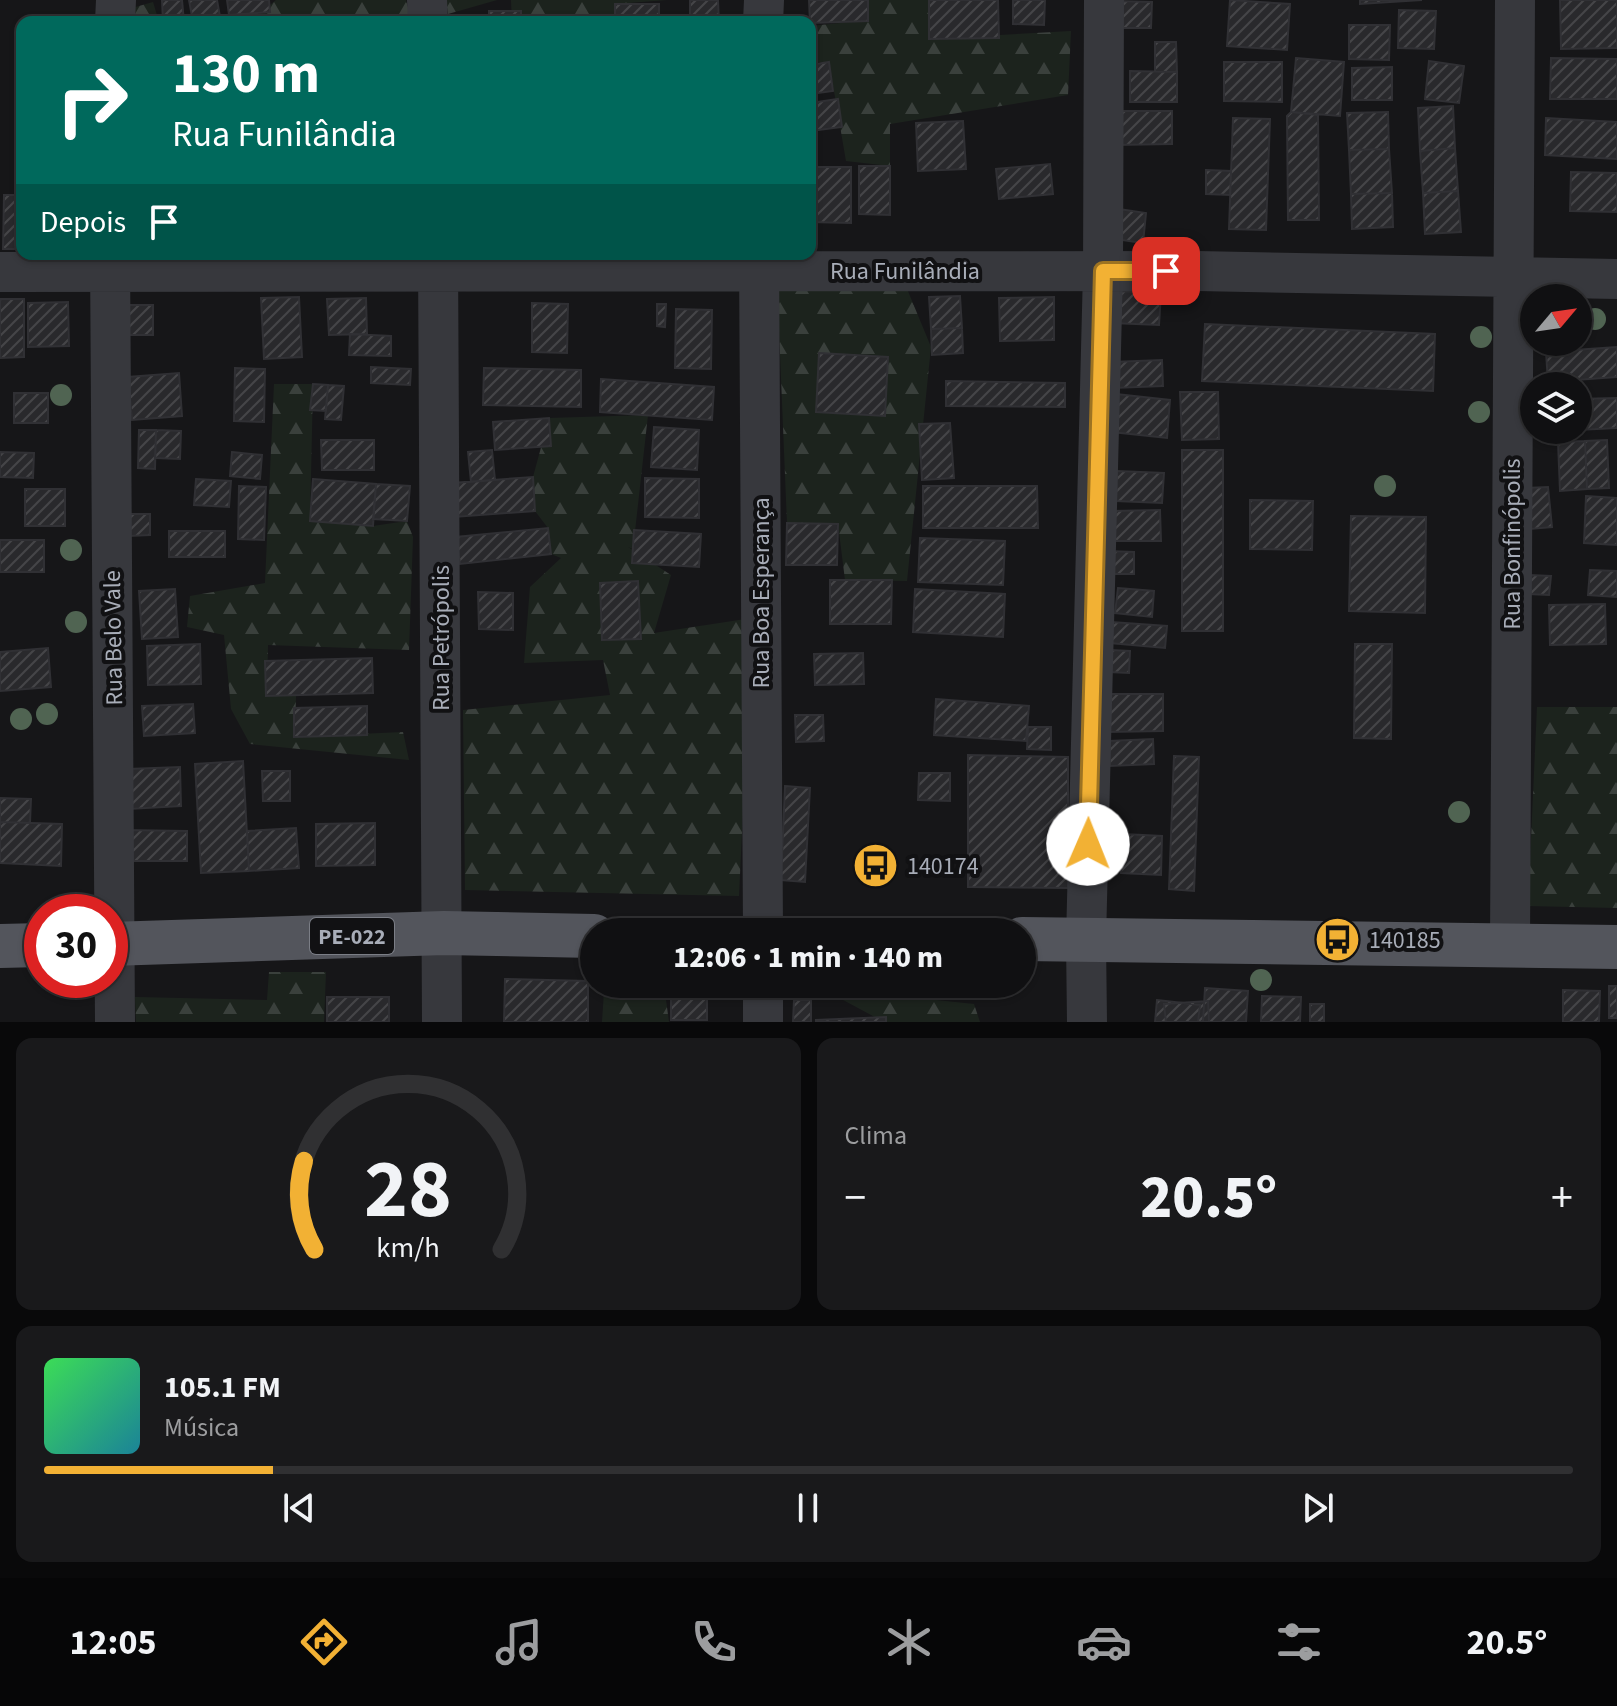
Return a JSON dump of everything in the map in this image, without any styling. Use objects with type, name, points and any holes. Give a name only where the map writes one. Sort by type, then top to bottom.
[{"type":"main road","name":"PE-022","points":[[128,944],[444,933],[580,936]]},
{"type":"main road","points":[[1036,939],[1617,947]]},
{"type":"main road","points":[[0,946],[24,945]]},
{"type":"street","points":[[1087,1022],[1086,940],[1103,271],[1104,0]]},
{"type":"street","name":"Rua Bonfinópolis","points":[[1510,944],[1515,0]]},
{"type":"street","name":"Rua Petrópolis","points":[[438,262],[444,933],[442,1022]]},
{"type":"street","name":"Rua Funilândia","points":[[0,272],[110,263],[759,263],[1617,279]]},
{"type":"street","name":"Rua Belo Vale","points":[[110,263],[113,894]]},
{"type":"street","name":"Rua Boa Esperança","points":[[759,263],[763,918]]},
{"type":"street","name":"Rua Belo Vale","points":[[114,998],[115,1022]]},
{"type":"street","points":[[763,998],[763,1022]]},
{"type":"green space","points":[[276,0],[406,0],[410,16],[256,16]]},
{"type":"green space","points":[[446,0],[497,0],[448,14]]},
{"type":"green space","points":[[511,0],[667,0],[615,4],[615,16],[512,16]]},
{"type":"green space","points":[[860,0],[929,0],[929,39],[1071,31],[1068,95],[890,124],[890,166],[846,161],[829,62],[816,62],[816,25],[861,21]]},
{"type":"green space","points":[[153,2],[157,16],[132,16],[132,8]]},
{"type":"green space","points":[[777,281],[905,284],[931,347],[907,581],[845,580],[838,524],[787,523]]},
{"type":"green space","points":[[274,384],[313,384],[310,521],[373,526],[407,521],[413,537],[409,650],[268,645],[267,696],[296,696],[295,737],[403,732],[409,760],[250,744],[231,709],[224,635],[187,627],[190,596],[265,583]]},
{"type":"green space","points":[[648,415],[633,549],[628,547],[671,575],[654,633],[752,618],[739,896],[465,890],[463,710],[610,695],[603,660],[524,663],[530,587],[561,558],[551,554],[548,528],[535,511],[533,477],[549,418]]},
{"type":"green space","points":[[1537,707],[1617,707],[1617,908],[1528,906]]},
{"type":"green space","points":[[269,972],[326,972],[324,1022],[136,1022],[135,997],[267,1000]]},
{"type":"green space","points":[[604,998],[666,1000],[669,1022],[602,1022]]},
{"type":"green space","points":[[840,998],[917,998],[974,1004],[980,1022],[884,1022]]},
{"type":"building","points":[[162,0],[182,0],[183,16],[163,16]]},
{"type":"building","points":[[189,0],[217,0],[220,16],[192,16]]},
{"type":"building","points":[[227,0],[269,0],[270,12],[229,15]]},
{"type":"building","points":[[690,0],[718,0],[719,16],[690,16]]},
{"type":"building","points":[[809,0],[868,0],[868,21],[816,23],[816,16],[810,16]]},
{"type":"building","points":[[929,0],[998,0],[999,38],[929,39]]},
{"type":"building","points":[[1013,0],[1045,0],[1044,25],[1013,24]]},
{"type":"building","points":[[1230,0],[1290,4],[1287,50],[1227,46]]},
{"type":"building","points":[[1360,0],[1422,0],[1360,4]]},
{"type":"building","points":[[1560,0],[1617,0],[1617,48],[1561,49]]},
{"type":"building","points":[[1115,1],[1152,2],[1151,28],[1115,28]]},
{"type":"building","points":[[615,4],[659,4],[659,16],[615,16]]},
{"type":"building","points":[[1399,10],[1436,11],[1434,49],[1398,48]]},
{"type":"building","points":[[489,11],[521,11],[521,16],[489,16]]},
{"type":"building","points":[[1349,25],[1390,25],[1389,60],[1349,59]]},
{"type":"building","points":[[1155,42],[1176,42],[1177,72],[1155,72]]},
{"type":"building","points":[[1296,58],[1344,62],[1340,116],[1291,112]]},
{"type":"building","points":[[1551,58],[1617,59],[1617,99],[1550,99]]},
{"type":"building","points":[[1429,61],[1464,66],[1459,103],[1425,99]]},
{"type":"building","points":[[829,62],[833,91],[816,93],[816,64]]},
{"type":"building","points":[[1224,62],[1282,62],[1282,102],[1224,101]]},
{"type":"building","points":[[1392,67],[1392,100],[1352,100],[1352,68]]},
{"type":"building","points":[[1130,71],[1177,72],[1177,102],[1130,102]]},
{"type":"building","points":[[838,99],[842,127],[816,130],[816,102]]},
{"type":"building","points":[[1453,106],[1455,148],[1420,151],[1418,108]]},
{"type":"building","points":[[1116,111],[1172,111],[1172,144],[1116,145]]},
{"type":"building","points":[[1291,112],[1318,115],[1319,220],[1288,220],[1287,116]]},
{"type":"building","points":[[1388,112],[1389,149],[1349,150],[1347,113]]},
{"type":"building","points":[[1233,118],[1270,119],[1266,230],[1229,229]]},
{"type":"building","points":[[1546,118],[1617,122],[1617,159],[1545,155]]},
{"type":"building","points":[[963,121],[966,169],[918,171],[916,123]]},
{"type":"building","points":[[1455,148],[1458,191],[1423,193],[1420,151]]},
{"type":"building","points":[[1389,149],[1392,193],[1351,194],[1349,150]]},
{"type":"building","points":[[1050,164],[1053,194],[999,199],[996,169]]},
{"type":"building","points":[[859,166],[890,166],[890,215],[859,214]]},
{"type":"building","points":[[816,167],[851,167],[851,223],[816,222]]},
{"type":"building","points":[[1206,170],[1231,171],[1230,195],[1206,194]]},
{"type":"building","points":[[1571,172],[1617,173],[1617,212],[1570,211]]},
{"type":"building","points":[[1458,191],[1461,232],[1425,234],[1423,193]]},
{"type":"building","points":[[1392,193],[1393,227],[1352,229],[1351,194]]},
{"type":"building","points":[[4,195],[16,195],[16,249],[3,249]]},
{"type":"building","points":[[1119,209],[1146,213],[1143,243],[1115,239]]},
{"type":"building","points":[[1114,291],[1161,293],[1159,325],[1112,323]]},
{"type":"building","points":[[960,296],[962,328],[931,329],[929,297]]},
{"type":"building","points":[[299,297],[302,357],[264,359],[261,298]]},
{"type":"building","points":[[1054,297],[1054,340],[1000,341],[999,298]]},
{"type":"building","points":[[366,298],[367,334],[329,335],[327,299]]},
{"type":"building","points":[[0,299],[24,299],[24,357],[0,358]]},
{"type":"building","points":[[68,302],[69,346],[28,347],[28,303]]},
{"type":"building","points":[[532,303],[568,304],[567,353],[532,352]]},
{"type":"building","points":[[657,304],[666,304],[665,327],[657,326]]},
{"type":"building","points":[[129,305],[153,305],[153,335],[129,335]]},
{"type":"building","points":[[676,309],[712,310],[711,369],[675,368]]},
{"type":"building","points":[[1205,324],[1435,334],[1433,391],[1202,381]]},
{"type":"building","points":[[962,328],[963,353],[932,355],[931,329]]},
{"type":"building","points":[[350,334],[391,336],[391,356],[349,355]]},
{"type":"building","points":[[1617,347],[1617,377],[1592,379],[1592,372],[1547,372],[1546,356],[1592,356],[1592,349]]},
{"type":"building","points":[[819,353],[888,357],[885,416],[816,412]]},
{"type":"building","points":[[1162,360],[1163,386],[1113,388],[1112,362]]},
{"type":"building","points":[[371,367],[411,369],[410,385],[371,383]]},
{"type":"building","points":[[235,368],[265,369],[264,422],[234,421]]},
{"type":"building","points":[[484,368],[581,370],[581,407],[483,405]]},
{"type":"building","points":[[179,373],[182,416],[132,420],[128,377]]},
{"type":"building","points":[[601,379],[714,387],[712,420],[600,412]]},
{"type":"building","points":[[946,381],[1065,383],[1065,407],[946,406]]},
{"type":"building","points":[[313,384],[328,385],[326,411],[310,410]]},
{"type":"building","points":[[328,385],[344,386],[341,420],[325,419]]},
{"type":"building","points":[[1180,392],[1218,392],[1219,439],[1182,440]]},
{"type":"building","points":[[14,393],[48,393],[48,423],[14,423]]},
{"type":"building","points":[[1116,394],[1170,400],[1167,438],[1112,432]]},
{"type":"building","points":[[1617,398],[1617,428],[1592,429],[1592,399]]},
{"type":"building","points":[[549,418],[551,446],[495,450],[493,422]]},
{"type":"building","points":[[950,423],[954,478],[922,480],[919,424]]},
{"type":"building","points":[[654,427],[699,430],[697,470],[651,467]]},
{"type":"building","points":[[139,430],[156,430],[155,469],[138,468]]},
{"type":"building","points":[[156,430],[181,431],[180,459],[155,458]]},
{"type":"building","points":[[321,440],[374,440],[374,470],[322,470]]},
{"type":"building","points":[[1607,440],[1609,488],[1587,489],[1585,444],[1592,444],[1592,441]]},
{"type":"building","points":[[1558,444],[1585,444],[1587,489],[1560,491]]},
{"type":"building","points":[[492,450],[495,480],[471,482],[468,452]]},
{"type":"building","points":[[1182,450],[1223,450],[1223,631],[1182,631]]},
{"type":"building","points":[[0,452],[34,453],[33,478],[0,477]]},
{"type":"building","points":[[232,452],[262,455],[260,479],[230,476]]},
{"type":"building","points":[[1117,471],[1164,473],[1162,503],[1116,501]]},
{"type":"building","points":[[533,477],[535,511],[454,517],[452,483]]},
{"type":"building","points":[[645,478],[699,479],[699,518],[645,517]]},
{"type":"building","points":[[196,479],[231,481],[229,507],[194,505]]},
{"type":"building","points":[[313,479],[376,484],[373,526],[310,521]]},
{"type":"building","points":[[376,484],[410,486],[407,521],[373,519]]},
{"type":"building","points":[[239,486],[266,487],[264,540],[238,539]]},
{"type":"building","points":[[923,486],[1037,486],[1038,528],[923,528]]},
{"type":"building","points":[[1548,487],[1552,527],[1530,529],[1526,488]]},
{"type":"building","points":[[25,489],[65,489],[65,526],[25,526]]},
{"type":"building","points":[[1586,496],[1617,498],[1617,545],[1584,543]]},
{"type":"building","points":[[1250,500],[1313,501],[1312,550],[1250,549]]},
{"type":"building","points":[[1160,510],[1161,541],[1111,541],[1111,511]]},
{"type":"building","points":[[129,514],[150,514],[150,535],[129,536]]},
{"type":"building","points":[[1351,516],[1426,517],[1425,613],[1349,611]]},
{"type":"building","points":[[787,523],[838,524],[837,565],[786,565]]},
{"type":"building","points":[[548,528],[551,554],[460,564],[456,537]]},
{"type":"building","points":[[634,530],[701,534],[699,567],[632,563]]},
{"type":"building","points":[[169,531],[225,531],[225,557],[169,557]]},
{"type":"building","points":[[920,538],[1005,541],[1003,585],[918,582]]},
{"type":"building","points":[[0,540],[44,540],[44,572],[0,572]]},
{"type":"building","points":[[1107,551],[1134,552],[1134,574],[1106,574]]},
{"type":"building","points":[[1590,570],[1617,571],[1617,597],[1588,595]]},
{"type":"building","points":[[1529,575],[1551,576],[1549,595],[1528,594]]},
{"type":"building","points":[[830,580],[892,580],[891,624],[830,624]]},
{"type":"building","points":[[638,581],[641,639],[602,640],[600,583]]},
{"type":"building","points":[[1118,588],[1154,591],[1152,617],[1115,613]]},
{"type":"building","points":[[175,589],[178,637],[142,639],[139,591]]},
{"type":"building","points":[[915,589],[1005,594],[1003,637],[913,632]]},
{"type":"building","points":[[478,592],[513,593],[513,630],[479,629]]},
{"type":"building","points":[[1605,604],[1606,644],[1550,645],[1549,605]]},
{"type":"building","points":[[1111,622],[1167,626],[1165,648],[1110,643]]},
{"type":"building","points":[[200,644],[201,684],[148,685],[147,646]]},
{"type":"building","points":[[1355,644],[1392,644],[1391,739],[1354,738]]},
{"type":"building","points":[[48,648],[51,687],[0,691],[0,652]]},
{"type":"building","points":[[1110,650],[1130,651],[1129,673],[1109,672]]},
{"type":"building","points":[[863,653],[864,684],[815,685],[814,654]]},
{"type":"building","points":[[372,658],[373,693],[266,696],[265,661]]},
{"type":"building","points":[[1107,694],[1163,694],[1163,731],[1107,732]]},
{"type":"building","points":[[936,699],[1029,706],[1026,741],[934,735]]},
{"type":"building","points":[[193,704],[195,733],[144,736],[142,706]]},
{"type":"building","points":[[367,706],[367,735],[294,737],[294,708]]},
{"type":"building","points":[[795,715],[823,715],[824,741],[796,742]]},
{"type":"building","points":[[1028,727],[1051,727],[1051,750],[1027,749]]},
{"type":"building","points":[[1153,739],[1154,764],[1110,766],[1109,741]]},
{"type":"building","points":[[968,755],[1068,757],[1068,888],[968,887]]},
{"type":"building","points":[[1174,756],[1199,757],[1194,891],[1169,889]]},
{"type":"building","points":[[243,761],[249,871],[201,873],[195,764]]},
{"type":"building","points":[[180,767],[181,806],[129,809],[128,769]]},
{"type":"building","points":[[262,771],[290,771],[290,801],[263,801]]},
{"type":"building","points":[[919,773],[950,773],[950,801],[918,800]]},
{"type":"building","points":[[785,786],[810,788],[805,882],[781,880]]},
{"type":"building","points":[[0,798],[31,799],[30,823],[0,822]]},
{"type":"building","points":[[0,822],[62,824],[61,866],[0,863]]},
{"type":"building","points":[[375,823],[375,865],[316,866],[316,824]]},
{"type":"building","points":[[296,828],[299,868],[249,871],[247,831]]},
{"type":"building","points":[[124,830],[187,831],[187,861],[124,861]]},
{"type":"building","points":[[1123,834],[1162,836],[1161,875],[1121,873]]},
{"type":"building","points":[[505,979],[580,981],[580,998],[588,998],[588,1022],[504,1022]]},
{"type":"building","points":[[1609,986],[1617,986],[1617,1018],[1609,1018]]},
{"type":"building","points":[[1205,988],[1248,991],[1246,1022],[1203,1022]]},
{"type":"building","points":[[1563,990],[1600,991],[1599,1022],[1563,1022]]},
{"type":"building","points":[[1262,996],[1301,997],[1300,1022],[1261,1022]]},
{"type":"building","points":[[327,997],[389,997],[389,1022],[327,1022]]},
{"type":"building","points":[[671,998],[707,998],[707,1020],[671,1020]]},
{"type":"building","points":[[794,1000],[811,1000],[811,1022],[793,1022]]},
{"type":"building","points":[[1157,1000],[1200,1005],[1198,1022],[1155,1022]]},
{"type":"building","points":[[1208,1001],[1209,1022],[1166,1022],[1164,1004]]},
{"type":"building","points":[[1310,1004],[1324,1004],[1324,1022],[1310,1022]]},
{"type":"building","points":[[886,1017],[886,1022],[816,1022],[816,1020]]},
{"type":"place","name":"140174","points":[[876,866]]},
{"type":"place","name":"140185","points":[[1338,940]]},
{"type":"route","points":[[1088,844],[1103,271],[1166,271]]}]
